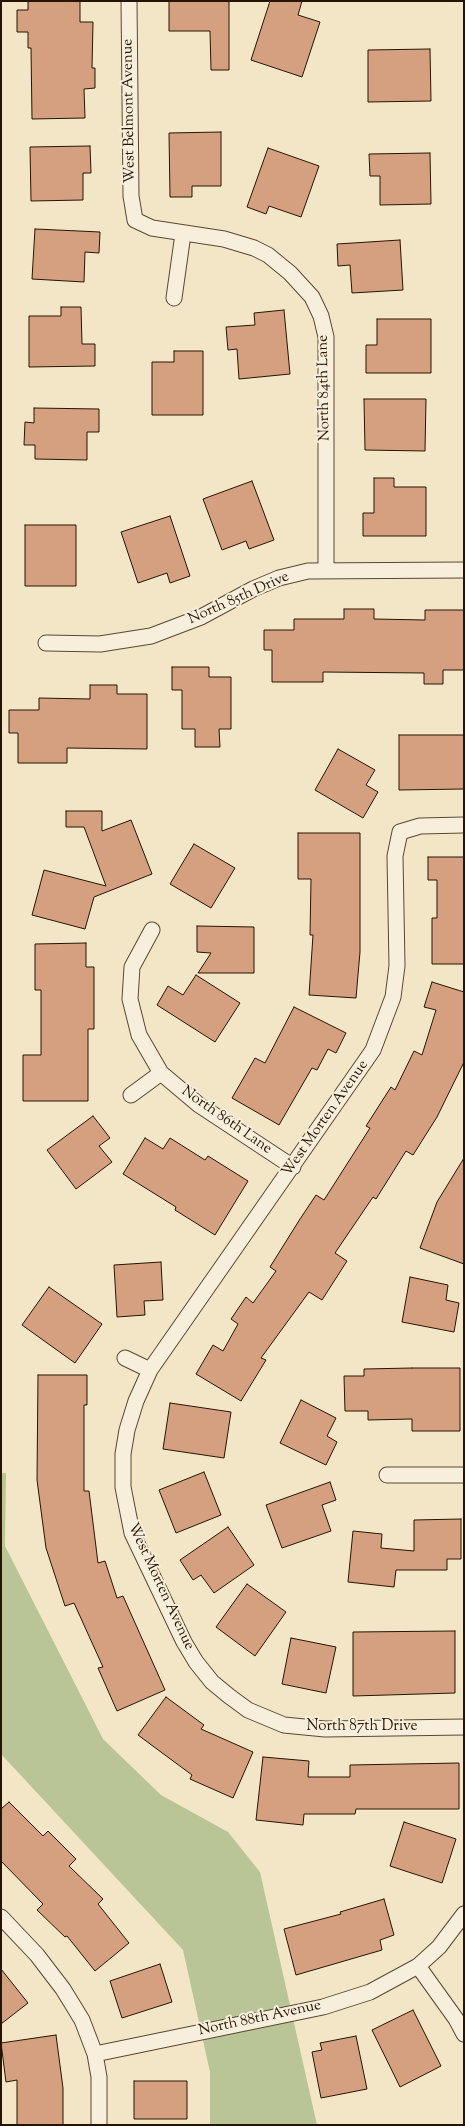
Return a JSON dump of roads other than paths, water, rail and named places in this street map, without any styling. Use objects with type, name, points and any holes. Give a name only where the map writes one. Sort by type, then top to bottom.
[{"type":"street","name":"West Belmont Avenue","points":[[129,1],[131,196],[135,220]]},
{"type":"street","name":"North 84th Lane","points":[[135,220],[152,228],[224,240],[254,248],[268,255],[290,273],[312,297],[321,316],[326,337],[326,570]]},
{"type":"street","points":[[174,298],[184,234]]},
{"type":"street","name":"North 85th Drive","points":[[46,643],[100,644],[151,636],[201,617],[253,589],[279,578],[308,571],[464,570]]},
{"type":"street","name":"West Morten Avenue","points":[[212,1682],[196,1662],[184,1642],[132,1532],[127,1514],[123,1487],[124,1446],[136,1401],[150,1370],[373,1050],[383,1028],[393,997],[397,966],[396,856],[400,832],[420,826],[464,826]]},
{"type":"street","name":"North 86th Lane","points":[[152,930],[132,968],[130,999],[139,1035],[161,1073],[199,1105],[293,1167]]},
{"type":"street","points":[[131,1095],[161,1073]]},
{"type":"street","points":[[125,1358],[150,1370]]},
{"type":"street","points":[[387,1476],[464,1475]]},
{"type":"street","name":"North 87th Drive","points":[[212,1682],[248,1710],[284,1725],[325,1729],[464,1727]]},
{"type":"street","name":"North 88th Avenue","points":[[95,2054],[346,2000],[389,1983],[418,1966],[439,1946],[464,1914]]},
{"type":"street","points":[[1,1917],[37,1955],[63,1989],[82,2020],[95,2054],[99,2077],[99,2125]]},
{"type":"street","points":[[418,1966],[456,2019],[464,2034]]}]
